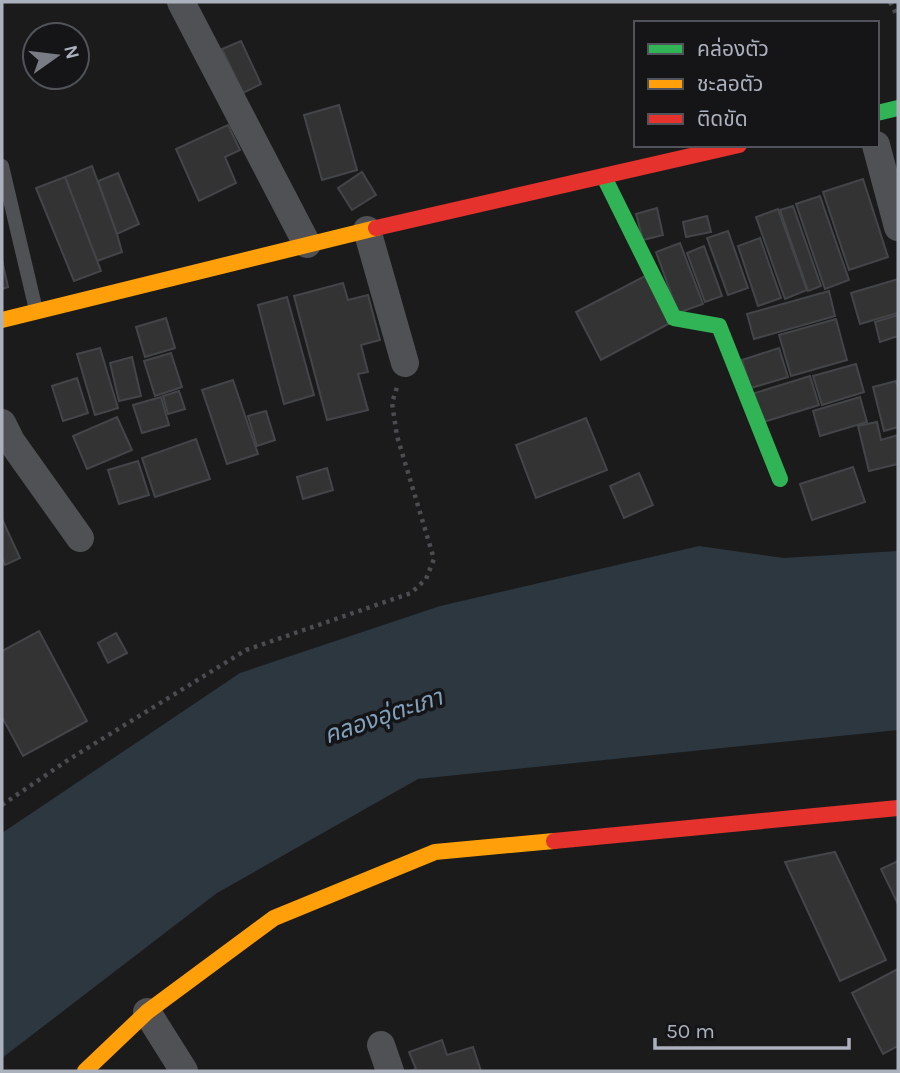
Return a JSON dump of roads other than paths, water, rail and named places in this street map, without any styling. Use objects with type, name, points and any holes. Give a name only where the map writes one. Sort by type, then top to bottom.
[{"type":"street","points":[[181,2],[307,244]]},
{"type":"street","points":[[879,113],[898,108]]},
{"type":"street","points":[[2,320],[307,244],[731,147]]},
{"type":"street","points":[[877,147],[898,227]]},
{"type":"street","points":[[604,177],[674,318],[719,326],[780,479]]},
{"type":"street","points":[[367,230],[405,363]]},
{"type":"street","points":[[2,423],[11,441],[79,538]]},
{"type":"street","points":[[85,1071],[147,1012],[274,918],[435,852],[898,808]]},
{"type":"street","points":[[147,1012],[184,1071]]},
{"type":"street","points":[[381,1045],[390,1071]]},
{"type":"lane","points":[[2,166],[37,312]]},
{"type":"water","name":"คลองอุ่ตะเภา","points":[[699,546],[784,558],[898,551],[898,730],[418,779],[217,893],[2,1058],[2,833],[240,673],[440,606]]}]
